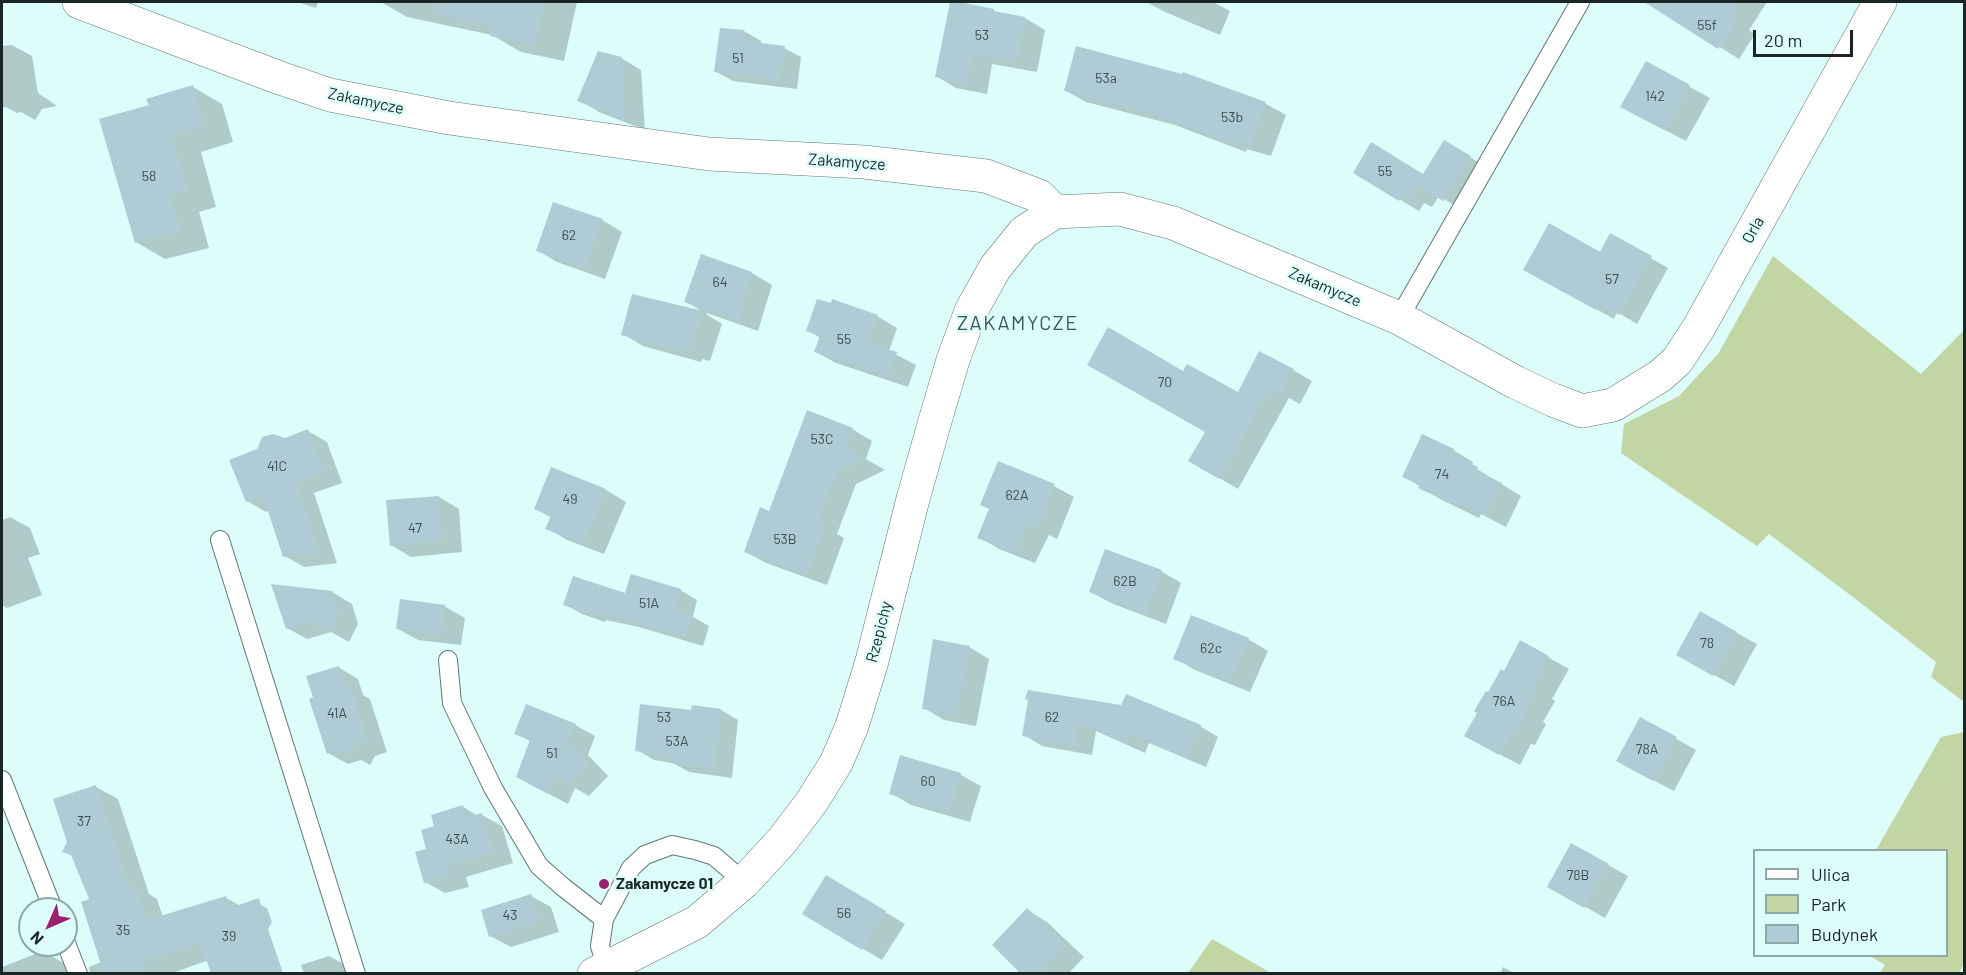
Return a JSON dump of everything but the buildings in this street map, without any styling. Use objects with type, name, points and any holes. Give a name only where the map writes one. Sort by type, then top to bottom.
[{"type":"street","name":"Zakamycze","points":[[79,2],[330,95],[449,118],[710,154],[864,162],[986,177],[1039,196],[1055,212],[1120,209],[1173,223],[1399,318],[1525,386],[1582,411]]},
{"type":"street","name":"Orla","points":[[1582,411],[1613,405],[1660,376],[1677,361],[1698,329],[1880,2]]},
{"type":"street","name":"Rzepichy","points":[[600,970],[697,922],[744,882],[767,859],[811,803],[836,763],[852,726],[872,661],[935,421],[953,360],[972,312],[995,268],[1024,232],[1055,212]]},
{"type":"lane","points":[[1399,318],[1580,2]]},
{"type":"lane","points":[[220,540],[356,974]]},
{"type":"lane","points":[[448,660],[452,703],[493,788],[539,866],[604,919]]},
{"type":"lane","points":[[2,780],[47,897]]},
{"type":"lane","points":[[600,970],[600,946],[604,919],[632,868],[645,855],[672,845],[714,856],[744,882]]},
{"type":"lane","points":[[71,957],[78,974]]},
{"type":"green space","points":[[1773,256],[1921,374],[1964,330],[1964,702],[1931,677],[1936,662],[1769,534],[1757,546],[1621,453],[1624,424],[1679,396],[1718,354]]},
{"type":"green space","points":[[1964,732],[1964,964],[1959,973],[1880,973],[1885,965],[1872,957],[1948,957],[1948,849],[1877,849],[1941,737]]},
{"type":"green space","points":[[1212,939],[1271,973],[1188,973]]},
{"type":"place","name":"Zakamycze 01","points":[[604,884]]},
{"type":"district","name":"ZAKAMYCZE","points":[[1018,323]]}]
